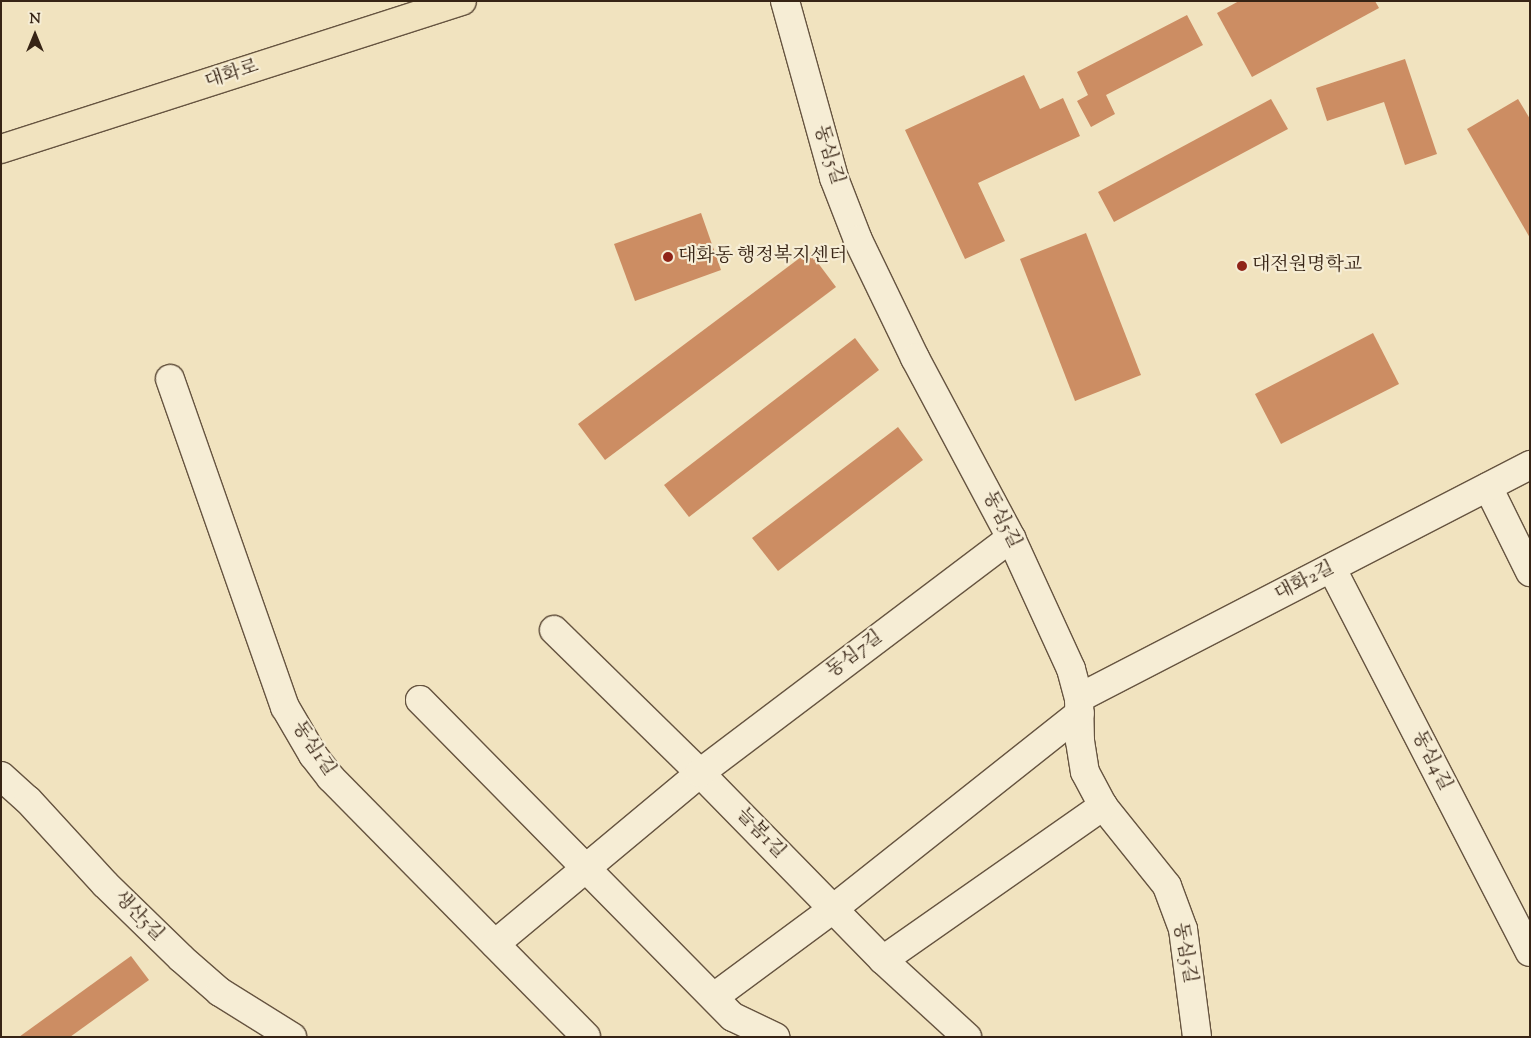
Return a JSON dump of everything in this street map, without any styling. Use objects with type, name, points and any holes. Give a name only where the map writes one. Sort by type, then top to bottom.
[{"type":"main road","name":"대화로","points":[[1,148],[462,1]]},
{"type":"street","name":"동심5길","points":[[785,1],[834,178],[858,240],[915,358],[1011,538],[1072,669],[1079,705],[1080,742],[1085,772],[1103,806],[1167,886],[1183,929],[1197,1037]]},
{"type":"street","name":"동심1길","points":[[170,379],[285,707],[313,755],[331,778],[586,1037]]},
{"type":"street","name":"대화2길","points":[[714,997],[833,909],[1079,705],[1530,465]]},
{"type":"street","points":[[1488,487],[1530,572]]},
{"type":"street","name":"동심7길","points":[[494,944],[700,773],[1011,538]]},
{"type":"street","name":"동심4길","points":[[1332,569],[1530,952]]},
{"type":"street","name":"늘봄1길","points":[[554,630],[700,773],[883,960],[966,1037]]},
{"type":"street","points":[[420,700],[733,1017],[775,1037]]},
{"type":"street","name":"생산5길","points":[[1,776],[28,800],[105,884],[181,958],[220,992],[292,1037]]},
{"type":"street","points":[[883,960],[1103,806]]},
{"type":"building","points":[[1239,1],[1375,1],[1379,8],[1252,77],[1217,13]]},
{"type":"building","points":[[1187,15],[1203,45],[1106,95],[1115,114],[1091,127],[1077,101],[1088,95],[1077,72]]},
{"type":"building","points":[[1405,59],[1437,154],[1405,165],[1384,102],[1327,121],[1316,88]]},
{"type":"building","points":[[1024,75],[1040,109],[1063,98],[1080,136],[978,183],[1005,241],[965,259],[905,130]]},
{"type":"building","points":[[1271,99],[1288,129],[1114,222],[1098,192]]},
{"type":"building","points":[[1518,99],[1530,119],[1530,238],[1467,129]]},
{"type":"building","name":"대화동 행정복지센터","points":[[701,213],[721,270],[635,301],[614,244]]},
{"type":"building","points":[[1086,233],[1141,375],[1075,401],[1020,259]]},
{"type":"building","points":[[809,251],[836,287],[605,460],[578,424]]},
{"type":"building","points":[[1373,333],[1399,384],[1281,444],[1255,394]]},
{"type":"building","points":[[855,338],[879,370],[689,517],[664,485]]},
{"type":"building","points":[[898,427],[923,460],[778,571],[752,538]]},
{"type":"building","points":[[131,956],[149,980],[70,1037],[19,1037]]},
{"type":"place","name":"대화동 행정복지센터","points":[[668,257]]},
{"type":"place","name":"대전원명학교","points":[[1242,266]]}]
